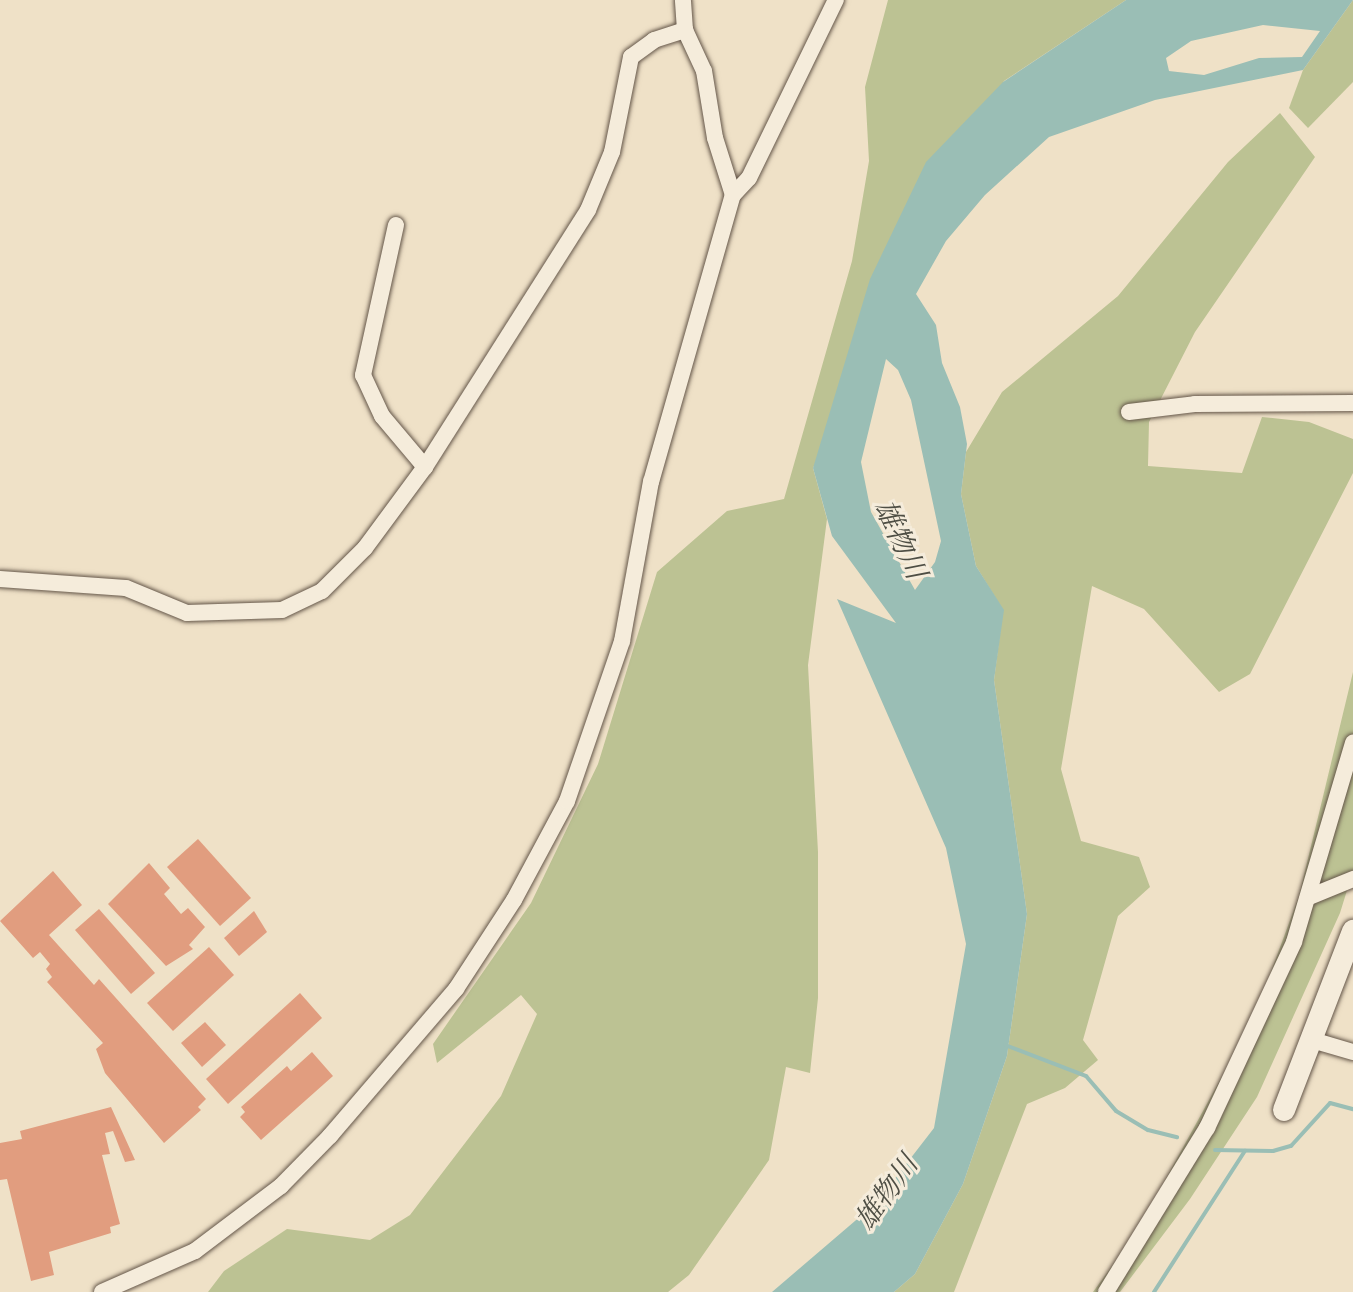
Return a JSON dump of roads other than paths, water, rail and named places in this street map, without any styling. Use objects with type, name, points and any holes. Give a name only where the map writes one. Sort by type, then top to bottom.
[{"type":"street","points":[[683,0],[685,30],[704,71],[715,138],[733,195]]},
{"type":"street","points":[[102,1292],[195,1251],[281,1186],[426,1028],[514,900],[567,801],[599,718],[622,641],[667,421],[733,195],[749,178],[836,0]]},
{"type":"street","points":[[0,579],[126,588],[187,613],[282,610],[302,604],[341,573],[425,467],[588,210],[612,152],[631,57],[654,40],[685,30]]},
{"type":"street","points":[[396,225],[363,375],[382,416],[425,467]]},
{"type":"street","points":[[1129,412],[1195,404],[1353,403]]},
{"type":"street","points":[[1106,1292],[1207,1128],[1294,942],[1353,743]]},
{"type":"street","points":[[1309,897],[1353,879]]},
{"type":"street","points":[[1284,1110],[1351,941]]},
{"type":"street","points":[[1312,1040],[1353,1052]]},
{"type":"water","name":"雄物川","points":[[1126,0],[1353,0],[1303,70],[1155,100],[1049,137],[985,195],[946,241],[916,294],[936,325],[942,363],[960,407],[967,444],[961,494],[976,566],[1004,610],[994,680],[1027,914],[1007,1056],[963,1184],[915,1274],[894,1292],[772,1292],[876,1203],[934,1128],[966,944],[946,848],[837,599],[896,623],[832,536],[813,468],[870,279],[926,162],[1003,82]],"holes":[[[1263,25],[1320,31],[1302,57],[1259,58],[1204,75],[1169,71],[1166,58],[1191,41]],[[886,359],[898,370],[911,400],[941,541],[935,562],[915,590],[871,512],[861,462]]]},
{"type":"waterway","points":[[1005,1045],[1086,1076],[1116,1111],[1148,1130],[1177,1137]]},
{"type":"waterway","points":[[1215,1150],[1273,1151],[1291,1146],[1330,1103],[1353,1109]]},
{"type":"waterway","points":[[1154,1292],[1245,1151]]}]
